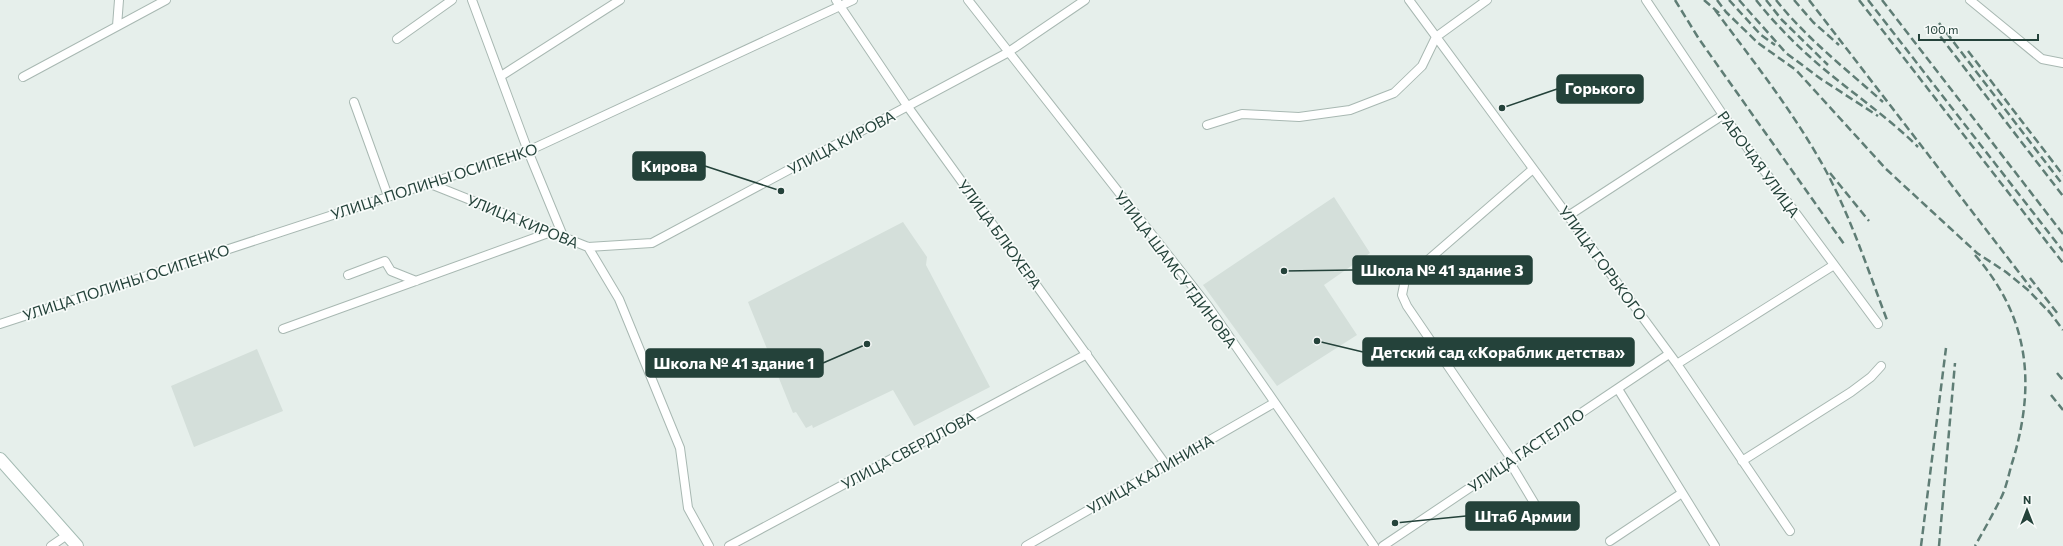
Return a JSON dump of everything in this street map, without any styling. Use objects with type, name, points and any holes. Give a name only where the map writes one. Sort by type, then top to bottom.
[{"type":"main road","points":[[0,458],[77,546]]},
{"type":"street","points":[[117,26],[119,0]]},
{"type":"street","points":[[23,77],[166,0]]},
{"type":"street","points":[[397,39],[452,0]]},
{"type":"street","points":[[472,0],[528,151],[563,236]]},
{"type":"street","points":[[501,76],[620,0]]},
{"type":"street","name":"УЛИЦА ПОЛИНЫ ОСИПЕНКО","points":[[0,324],[528,151],[838,3],[853,0]]},
{"type":"street","name":"УЛИЦА ШАМСУТДИНОВА","points":[[968,0],[1008,53],[1208,306],[1374,546]]},
{"type":"street","name":"УЛИЦА КИРОВА","points":[[428,183],[588,247],[652,243],[1008,53],[1085,0]]},
{"type":"street","name":"УЛИЦА ГОРЬКОГО","points":[[1409,0],[1670,354],[1790,531]]},
{"type":"street","points":[[1207,125],[1242,114],[1299,117],[1350,110],[1394,93],[1422,66],[1436,37],[1486,0]]},
{"type":"street","name":"РАБОЧАЯ УЛИЦА","points":[[1646,0],[1723,115],[1878,324]]},
{"type":"street","points":[[1970,0],[2042,59],[2063,63]]},
{"type":"street","name":"УЛИЦА БЛЮХЕРА","points":[[838,3],[908,107],[1166,465]]},
{"type":"street","points":[[354,102],[388,196]]},
{"type":"street","points":[[1568,216],[1723,115]]},
{"type":"street","points":[[1533,168],[1405,280],[1402,295],[1407,306],[1511,460],[1545,521]]},
{"type":"street","points":[[283,329],[551,232]]},
{"type":"street","points":[[588,247],[620,299],[680,448],[688,508],[709,546]]},
{"type":"street","points":[[348,275],[385,261],[391,271],[416,281]]},
{"type":"street","points":[[1677,364],[1834,265]]},
{"type":"street","name":"УЛИЦА СВЕРДЛОВА","points":[[729,546],[1087,354]]},
{"type":"street","name":"УЛИЦА ГАСТЕЛЛО","points":[[1383,546],[1670,354]]},
{"type":"street","points":[[1742,461],[1851,392],[1871,377],[1881,366]]},
{"type":"street","points":[[1618,389],[1715,546]]},
{"type":"street","name":"УЛИЦА КАЛИНИНА","points":[[1026,546],[1274,403]]},
{"type":"street","points":[[1610,541],[1682,493]]},
{"type":"street","points":[[51,546],[67,534]]},
{"type":"shaded area","points":[[1334,197],[1370,253],[1324,285],[1357,335],[1277,386],[1203,285]]},
{"type":"shaded area","points":[[903,222],[927,257],[926,265],[990,387],[914,426],[893,390],[813,428],[812,425],[806,428],[796,412],[793,413],[748,302]]},
{"type":"shaded area","points":[[257,349],[283,411],[194,447],[171,386]]},
{"type":"railway","points":[[1675,0],[1699,39],[1844,244]]},
{"type":"railway","points":[[1704,0],[1719,13]]},
{"type":"railway","points":[[1717,0],[1726,12],[1758,43],[1796,70],[1886,169],[1977,253],[2006,272],[2028,290],[2051,314]]},
{"type":"railway","points":[[1729,0],[1761,35],[1775,45]]},
{"type":"railway","points":[[1739,0],[1786,53],[1821,79],[1878,116]]},
{"type":"railway","points":[[1756,0],[1781,29],[1809,56],[1892,123],[1918,147]]},
{"type":"railway","points":[[1766,0],[1782,20],[1828,65]]},
{"type":"railway","points":[[1776,0],[1814,41],[1883,102]]},
{"type":"railway","points":[[1794,0],[1813,22],[1839,45]]},
{"type":"railway","points":[[1809,0],[2031,288]]},
{"type":"railway","points":[[1859,0],[2063,263]]},
{"type":"railway","points":[[1868,0],[2063,251]]},
{"type":"railway","points":[[1882,0],[2063,234]]},
{"type":"railway","points":[[1715,10],[1788,109],[1826,171],[1851,226],[1887,320]]},
{"type":"railway","points":[[1939,23],[2063,185]]},
{"type":"railway","points":[[1933,27],[2063,196]]},
{"type":"railway","points":[[1968,51],[2063,175]]},
{"type":"railway","points":[[1830,173],[1869,221]]},
{"type":"railway","points":[[1975,255],[1993,278],[2007,302],[2017,327],[2023,352],[2025,378],[2024,404],[2020,432],[2006,484],[2001,498],[1975,546]]},
{"type":"railway","points":[[2030,278],[2058,314]]},
{"type":"railway","points":[[2048,310],[2063,330]]},
{"type":"railway","points":[[1921,546],[1946,348]]},
{"type":"railway","points":[[1939,546],[1955,363]]},
{"type":"railway","points":[[2057,373],[2063,380]]},
{"type":"railway","points":[[2051,395],[2063,410]]},
{"type":"place","name":"Горького","points":[[1502,108]]},
{"type":"place","name":"Кирова","points":[[781,191]]},
{"type":"place","name":"Школа № 41 здание 3","points":[[1284,271]]},
{"type":"place","name":"Детский сад «Кораблик детства»","points":[[1317,341]]},
{"type":"place","name":"Школа № 41 здание 1","points":[[867,344]]},
{"type":"place","name":"Штаб Армии","points":[[1395,523]]}]
